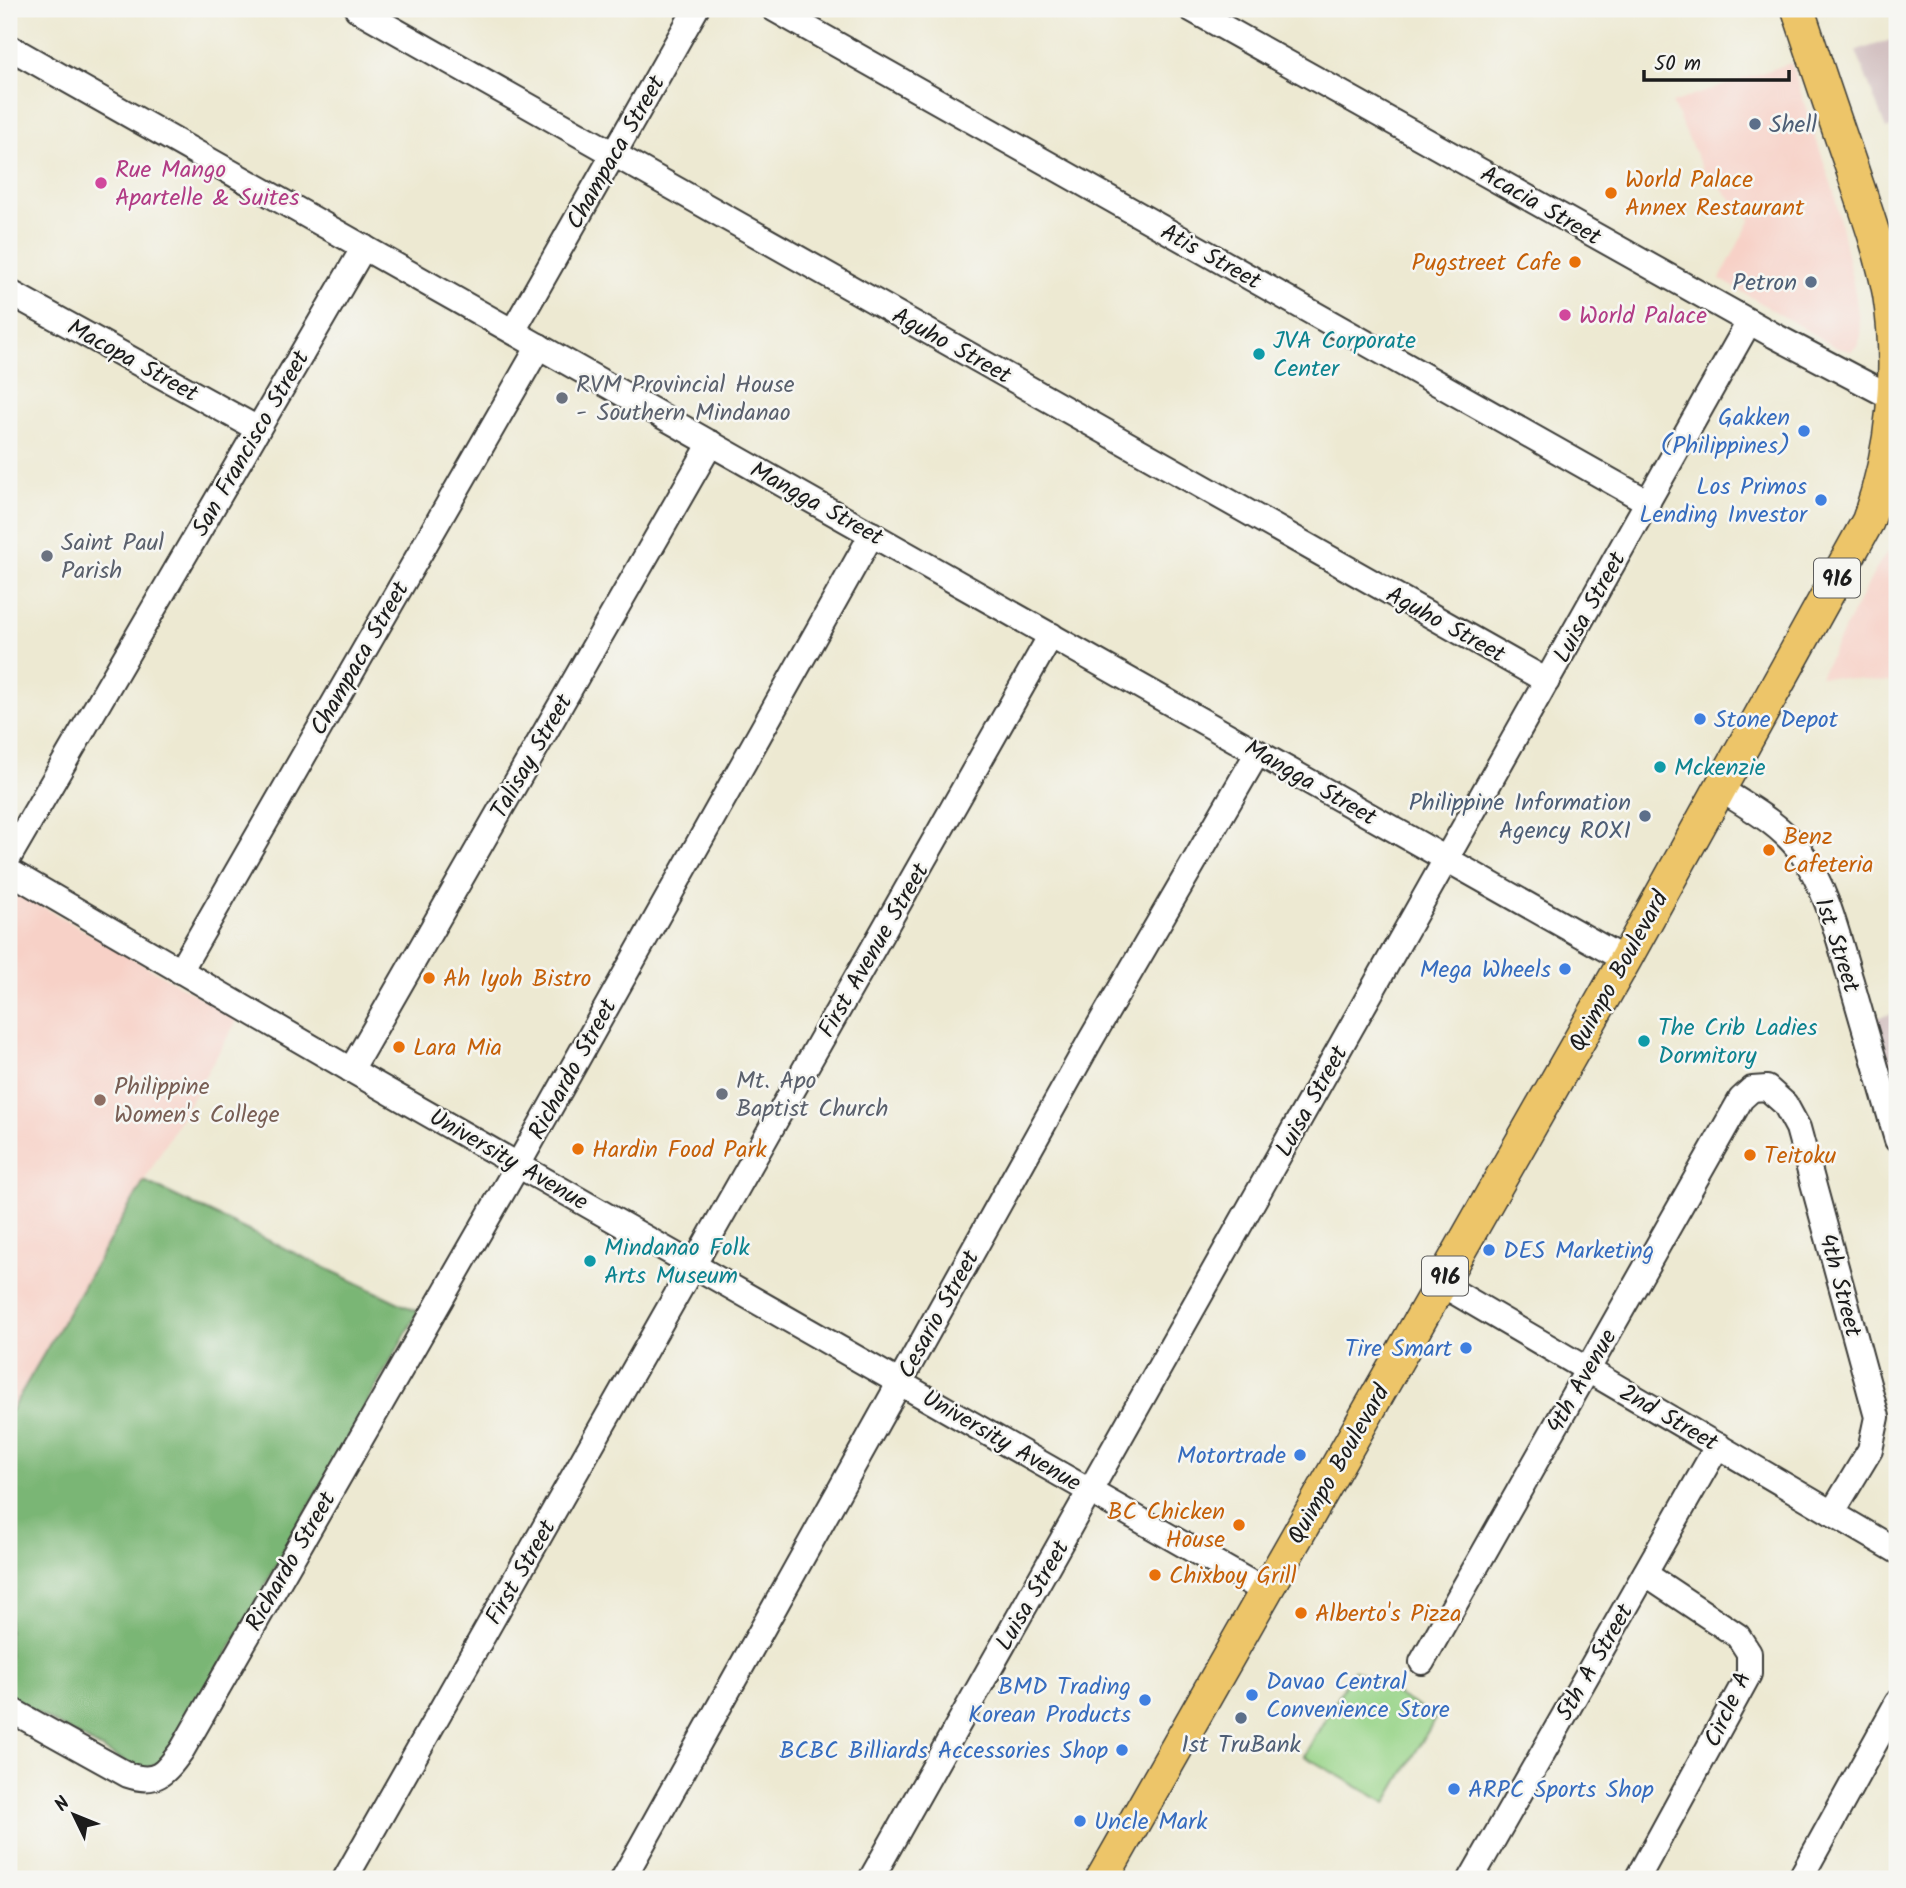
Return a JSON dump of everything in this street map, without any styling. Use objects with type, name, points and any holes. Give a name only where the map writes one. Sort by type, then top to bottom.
[{"type":"main road","name":"Quimpo Boulevard","points":[[1102,1879],[1625,960],[1868,521],[1884,468],[1896,405],[1893,298],[1798,9]]},
{"type":"street","name":"Aguho Street","points":[[357,9],[1547,681]]},
{"type":"street","name":"Champaca Street","points":[[513,331],[696,9]]},
{"type":"street","name":"Atis Street","points":[[774,9],[1647,502]]},
{"type":"street","name":"Acacia Street","points":[[1191,9],[1896,405]]},
{"type":"street","name":"Mangga Street","points":[[9,47],[1625,960]]},
{"type":"street","name":"San Francisco Street","points":[[9,857],[364,247]]},
{"type":"street","name":"Macopa Street","points":[[9,292],[258,429]]},
{"type":"street","name":"Luisa Street","points":[[871,1879],[1749,322]]},
{"type":"street","name":"Champaca Street","points":[[180,971],[539,346]]},
{"type":"street","name":"Talisay Street","points":[[351,1070],[711,443]]},
{"type":"street","points":[[1868,521],[1897,480]]},
{"type":"street","name":"Richardo Street","points":[[9,1709],[128,1775],[142,1780],[157,1778],[182,1750],[519,1164],[872,534]]},
{"type":"street","name":"First Avenue Street","points":[[694,1264],[1051,635]]},
{"type":"street","name":"Cesario Street","points":[[623,1879],[1090,1041],[1258,752]]},
{"type":"street","name":"1st Street","points":[[1720,789],[1782,831],[1800,851],[1817,882],[1834,923],[1897,1140]]},
{"type":"street","name":"University Avenue","points":[[9,872],[1265,1591]]},
{"type":"street","name":"4th Street","points":[[1741,1099],[1752,1089],[1766,1088],[1786,1104],[1798,1128],[1877,1417],[1870,1450],[1832,1513]]},
{"type":"street","name":"4th Avenue","points":[[1422,1662],[1741,1099]]},
{"type":"street","name":"First Street","points":[[345,1879],[694,1264]]},
{"type":"street","name":"2nd Street","points":[[1441,1284],[1897,1551]]},
{"type":"street","name":"5th A Street","points":[[1471,1879],[1718,1446]]},
{"type":"street","name":"Circle A","points":[[1637,1879],[1749,1674],[1749,1653],[1738,1636],[1645,1574]]},
{"type":"street","points":[[1800,1879],[1897,1703]]},
{"type":"shaded area","points":[[1897,38],[1897,125],[1886,129],[1856,51]]},
{"type":"shaded area","points":[[1791,63],[1834,192],[1861,336],[1857,346],[1851,351],[1837,348],[1720,279],[1751,219],[1703,170],[1672,103]]},
{"type":"shaded area","points":[[1897,547],[1897,683],[1820,676],[1877,567],[1886,554]]},
{"type":"shaded area","name":"Philippine Women's College","points":[[9,887],[238,1019],[9,1414]]},
{"type":"shaded area","points":[[1897,1012],[1897,1108],[1871,1020]]},
{"type":"green space","points":[[144,1181],[418,1312],[174,1749],[163,1763],[140,1770],[9,1698],[9,1414]]},
{"type":"green space","points":[[1354,1669],[1436,1717],[1386,1803],[1304,1756]]},
{"type":"place","name":"Shell","points":[[1755,124]]},
{"type":"place","name":"Rue Mango Apartelle & Suites","points":[[101,183]]},
{"type":"place","name":"World Palace Annex Restaurant","points":[[1611,193]]},
{"type":"place","name":"Pugstreet Cafe","points":[[1575,262]]},
{"type":"place","name":"Petron","points":[[1811,282]]},
{"type":"place","name":"World Palace","points":[[1565,315]]},
{"type":"place","name":"JVA Corporate Center","points":[[1259,354]]},
{"type":"place","name":"RVM Provincial House - Southern Mindanao","points":[[562,398]]},
{"type":"place","name":"Gakken (Philippines)","points":[[1804,431]]},
{"type":"place","name":"Los Primos Lending Investor","points":[[1821,500]]},
{"type":"place","name":"Saint Paul Parish","points":[[47,556]]},
{"type":"place","name":"Stone Depot","points":[[1700,719]]},
{"type":"place","name":"Mckenzie","points":[[1660,767]]},
{"type":"place","name":"Philippine Information Agency ROXI","points":[[1645,816]]},
{"type":"place","name":"Benz Cafeteria","points":[[1769,850]]},
{"type":"place","name":"Mega Wheels","points":[[1565,969]]},
{"type":"place","name":"Ah Iyoh Bistro","points":[[429,978]]},
{"type":"place","name":"The Crib Ladies Dormitory","points":[[1644,1041]]},
{"type":"place","name":"Lara Mia","points":[[399,1047]]},
{"type":"place","name":"Mt. Apo Baptist Church","points":[[722,1094]]},
{"type":"place","name":"Philippine Women's College","points":[[100,1100]]},
{"type":"place","name":"Hardin Food Park","points":[[578,1149]]},
{"type":"place","name":"Teitoku","points":[[1750,1155]]},
{"type":"place","name":"DES Marketing","points":[[1489,1250]]},
{"type":"place","name":"Mindanao Folk Arts Museum","points":[[590,1261]]},
{"type":"place","name":"Tire Smart","points":[[1466,1348]]},
{"type":"place","name":"Motortrade","points":[[1300,1455]]},
{"type":"place","name":"BC Chicken House","points":[[1239,1525]]},
{"type":"place","name":"Chixboy Grill","points":[[1155,1575]]},
{"type":"place","name":"Alberto's Pizza","points":[[1301,1613]]},
{"type":"place","name":"Davao Central Convenience Store","points":[[1252,1695]]},
{"type":"place","name":"BMD Trading Korean Products","points":[[1145,1700]]},
{"type":"place","name":"1st TruBank","points":[[1241,1718]]},
{"type":"place","name":"BCBC Billiards Accessories Shop","points":[[1122,1750]]},
{"type":"place","name":"ARPC Sports Shop","points":[[1454,1789]]},
{"type":"place","name":"Uncle Mark","points":[[1080,1821]]}]
